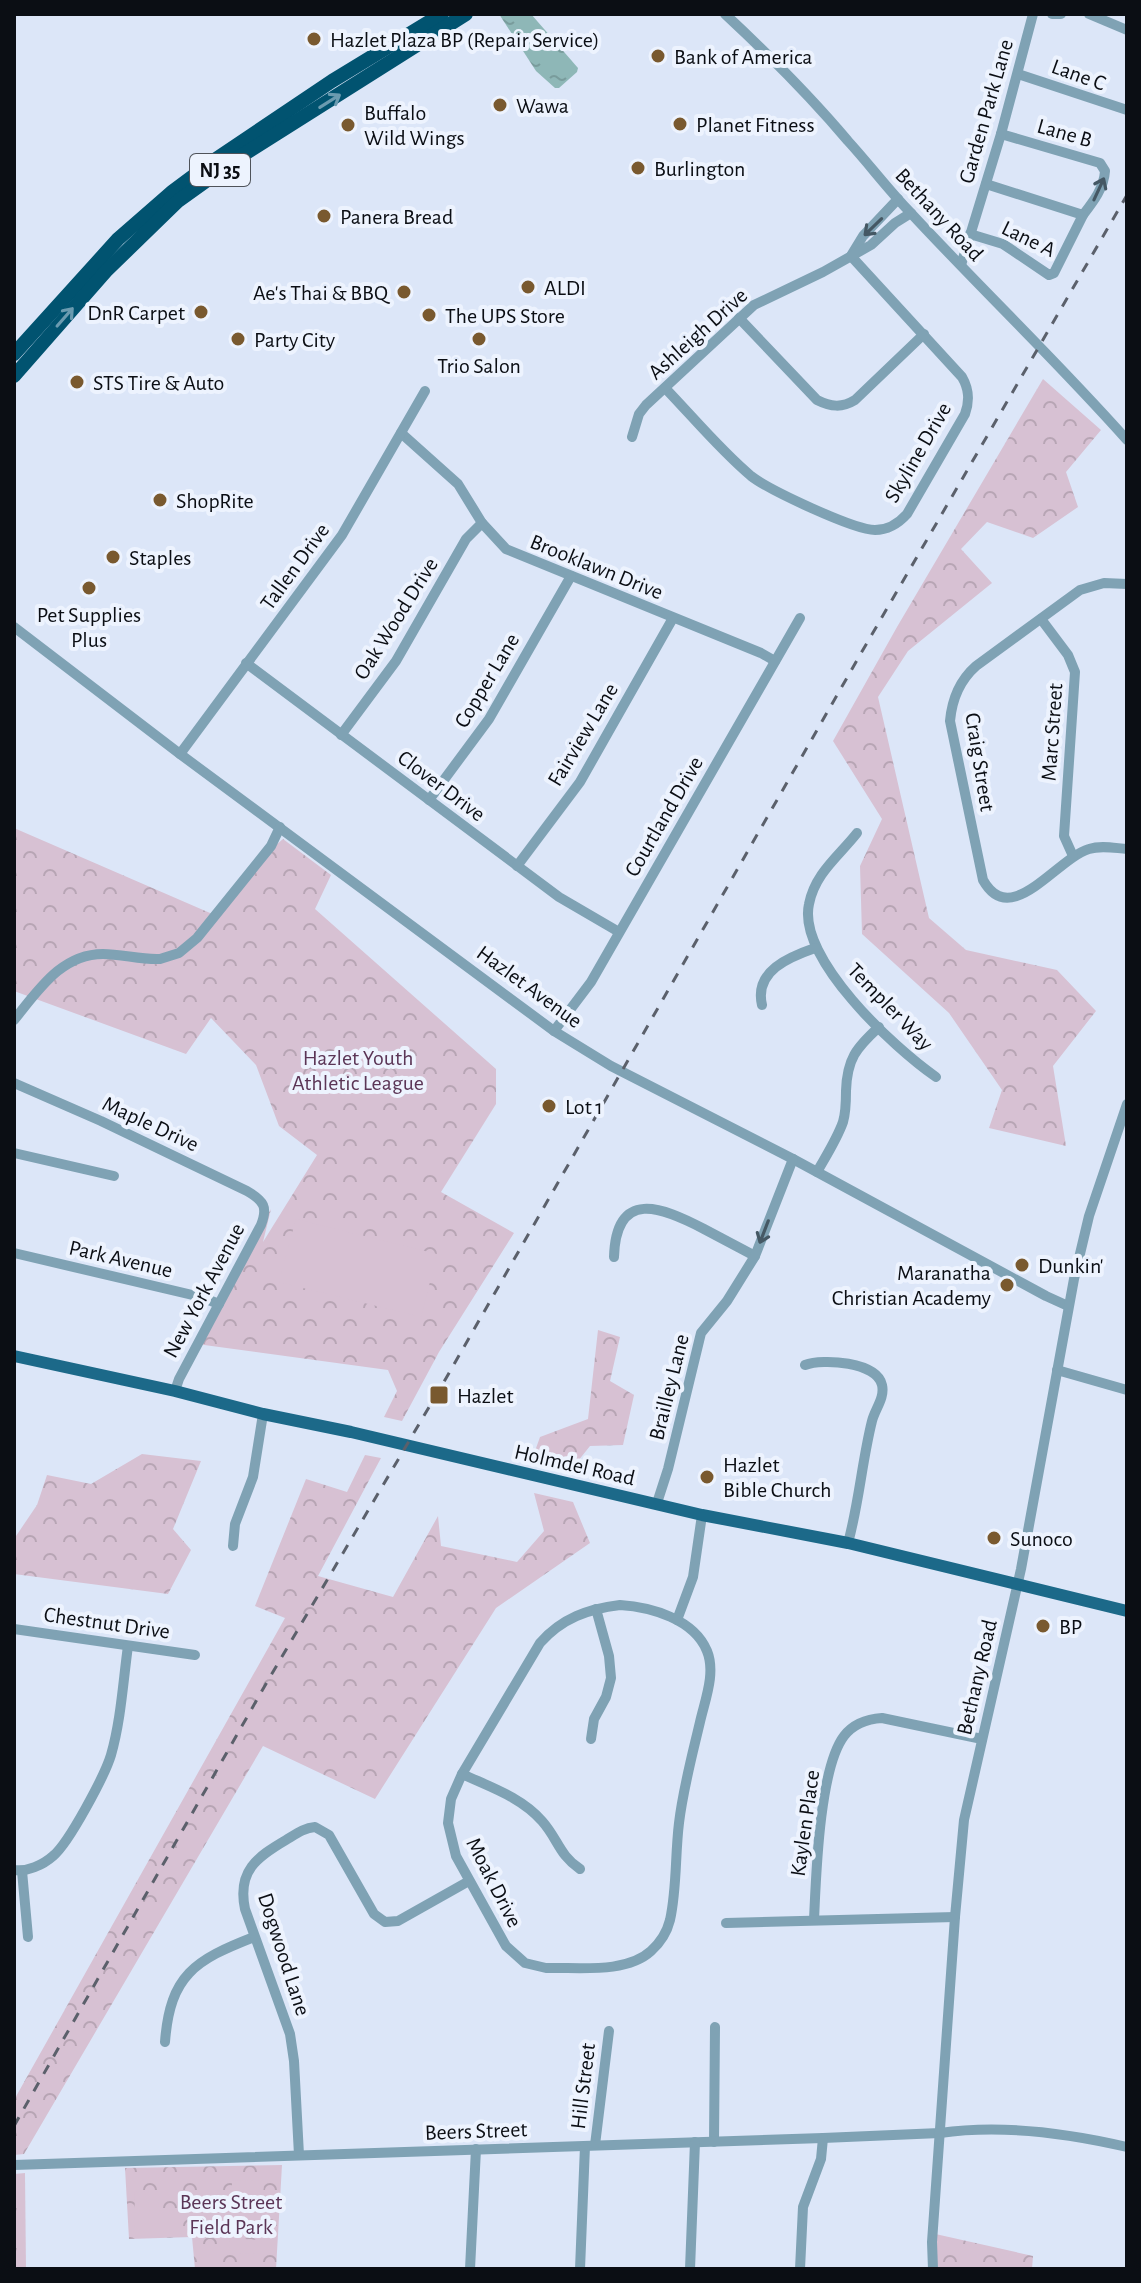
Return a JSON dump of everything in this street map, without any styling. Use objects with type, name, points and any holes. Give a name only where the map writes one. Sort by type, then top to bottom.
[{"type":"highway","points":[[398,40],[425,14]]},
{"type":"highway","name":"NJ 35","points":[[17,346],[118,239],[173,191],[236,145],[442,14]]},
{"type":"highway","name":"NJ 35","points":[[14,376],[107,270],[178,201],[238,158],[466,14]]},
{"type":"main road","name":"Holmdel Road","points":[[15,1361],[175,1391],[702,1515],[848,1543],[1127,1611]]},
{"type":"street","name":"Bethany Road","points":[[725,14],[759,45],[911,213],[1127,440]]},
{"type":"street","name":"Garden Park Lane","points":[[961,265],[1033,14]]},
{"type":"street","points":[[1052,14],[1061,14]]},
{"type":"street","points":[[1089,14],[1127,30]]},
{"type":"street","name":"Lane C","points":[[1018,74],[1127,110]]},
{"type":"street","name":"Lane B","points":[[1001,134],[1103,166],[1104,179],[1096,198],[1083,215]]},
{"type":"street","points":[[986,184],[1083,215]]},
{"type":"street","name":"Ashleigh Drive","points":[[851,256],[863,236],[898,199]]},
{"type":"street","name":"Ashleigh Drive","points":[[632,437],[639,414],[739,318],[762,300],[823,272],[871,245],[911,213]]},
{"type":"street","name":"Lane A","points":[[970,234],[1003,244],[1049,275],[1054,273],[1083,215]]},
{"type":"street","name":"Skyline Drive","points":[[665,388],[760,483],[862,528],[879,530],[896,524],[907,514],[966,410],[966,384],[851,256]]},
{"type":"street","points":[[739,318],[817,400],[834,406],[855,400],[924,334]]},
{"type":"street","name":"Tallen Drive","points":[[180,754],[342,535],[425,391]]},
{"type":"street","name":"Brooklawn Drive","points":[[401,433],[458,484],[482,523],[506,549],[775,661]]},
{"type":"street","name":"Oak Wood Drive","points":[[341,735],[396,661],[466,539],[482,523]]},
{"type":"street","name":"Copper Lane","points":[[429,800],[489,719],[571,576]]},
{"type":"street","name":"Craig Street","points":[[1127,584],[1104,583],[1084,588],[976,666],[966,675],[951,706],[951,728],[987,888],[1001,897],[1014,898],[1023,895],[1073,856],[1099,847],[1127,849]]},
{"type":"street","name":"Fairview Lane","points":[[517,866],[580,782],[673,618]]},
{"type":"street","name":"Courtland Drive","points":[[554,1031],[591,982],[800,618]]},
{"type":"street","name":"Marc Street","points":[[1041,619],[1068,655],[1075,672],[1064,836],[1073,856]]},
{"type":"street","name":"Hazlet Avenue","points":[[14,627],[554,1031],[611,1066],[1068,1306]]},
{"type":"street","name":"Clover Drive","points":[[246,663],[559,897],[619,932]]},
{"type":"street","points":[[14,1020],[55,973],[76,959],[106,954],[160,959],[186,948],[271,846],[280,827]]},
{"type":"street","name":"Templer Way","points":[[857,833],[828,865],[811,897],[807,922],[815,948],[841,987],[919,1065],[936,1077]]},
{"type":"street","points":[[762,1005],[762,985],[771,971],[815,948]]},
{"type":"street","points":[[817,1172],[843,1122],[846,1075],[850,1062],[859,1046],[879,1027]]},
{"type":"street","name":"Maple Drive","points":[[14,1083],[247,1191],[257,1196],[265,1208]]},
{"type":"street","name":"Bethany Road","points":[[933,2269],[932,2242],[964,1820],[1017,1583],[1068,1306],[1089,1216],[1127,1104]]},
{"type":"street","points":[[14,1153],[114,1176]]},
{"type":"street","name":"Brailley Lane","points":[[657,1503],[701,1333],[727,1301],[755,1256],[793,1159]]},
{"type":"street","name":"New York Avenue","points":[[175,1391],[261,1225],[265,1208]]},
{"type":"street","points":[[614,1257],[615,1236],[621,1224],[629,1215],[649,1208],[670,1212],[755,1256]]},
{"type":"street","name":"Park Avenue","points":[[14,1253],[201,1297],[219,1304]]},
{"type":"street","points":[[805,1365],[833,1361],[869,1370],[881,1382],[883,1395],[872,1421],[848,1543]]},
{"type":"street","points":[[1057,1370],[1127,1390]]},
{"type":"street","points":[[233,1546],[235,1524],[253,1477],[263,1414]]},
{"type":"street","points":[[677,1620],[693,1577],[702,1515]]},
{"type":"street","name":"Moak Drive","points":[[620,1605],[636,1606],[677,1620],[694,1630],[703,1642],[709,1656],[710,1673],[682,1803],[670,1922],[659,1943],[642,1958],[622,1966],[535,1967],[509,1950],[469,1881],[452,1846],[448,1823],[451,1799],[462,1774],[540,1643],[553,1630],[572,1616],[620,1605]]},
{"type":"street","points":[[591,1739],[594,1719],[606,1697],[611,1678],[609,1656],[596,1609]]},
{"type":"street","name":"Chestnut Drive","points":[[14,1629],[195,1655]]},
{"type":"street","points":[[28,1937],[18,1870],[38,1865],[55,1854],[104,1772],[115,1739],[128,1646]]},
{"type":"street","name":"Kaylen Place","points":[[814,1920],[825,1794],[839,1745],[845,1736],[858,1724],[882,1718],[982,1739]]},
{"type":"street","points":[[462,1774],[527,1807],[548,1828],[568,1861],[580,1869]]},
{"type":"street","name":"Dogwood Lane","points":[[299,2155],[290,2034],[244,1904],[243,1885],[247,1872],[263,1853],[307,1828],[318,1828],[329,1835],[374,1914],[385,1922],[398,1921],[469,1881]]},
{"type":"street","points":[[726,1923],[955,1917]]},
{"type":"street","points":[[165,2042],[172,1999],[187,1975],[212,1954],[254,1937]]},
{"type":"street","points":[[714,2142],[715,2027]]},
{"type":"street","name":"Hill Street","points":[[580,2269],[590,2145],[609,2031]]},
{"type":"street","name":"Beers Street","points":[[14,2165],[1014,2130],[1127,2147]]},
{"type":"street","points":[[800,2269],[803,2207],[821,2159],[823,2138]]},
{"type":"street","points":[[690,2269],[695,2142]]},
{"type":"street","points":[[470,2269],[476,2149]]},
{"type":"green space","points":[[1043,379],[1101,430],[1066,472],[1078,507],[1033,538],[987,522],[961,549],[992,583],[908,651],[878,697],[929,918],[966,950],[1057,970],[1096,1011],[1053,1066],[1066,1146],[989,1128],[1002,1090],[949,1013],[862,934],[860,866],[882,819],[833,741]]},
{"type":"green space","name":"Hazlet Youth Athletic League","points":[[14,828],[217,916],[261,858],[283,839],[331,875],[315,909],[496,1069],[496,1104],[441,1192],[514,1233],[439,1352],[402,1421],[384,1417],[397,1391],[388,1370],[197,1344],[271,1209],[263,1242],[317,1155],[279,1126],[256,1065],[211,1018],[186,1054],[14,991]]},
{"type":"green space","points":[[296,1219],[437,1254],[421,1317],[279,1282]]},
{"type":"green space","points":[[598,1330],[620,1337],[610,1381],[634,1395],[623,1445],[590,1446],[578,1461],[535,1451],[540,1437],[588,1419]]},
{"type":"green space","points":[[142,1454],[201,1461],[173,1529],[191,1550],[168,1594],[14,1574],[14,1539],[37,1505],[47,1475],[91,1484]]},
{"type":"green space","points":[[365,1455],[381,1458],[318,1576],[393,1597],[438,1516],[441,1546],[517,1562],[544,1531],[534,1493],[573,1502],[590,1543],[496,1608],[375,1799],[263,1746],[24,2154],[14,2155],[14,2100],[285,1618],[255,1606],[306,1479],[347,1492]]},
{"type":"green space","name":"Beers Street Field Park","points":[[282,2165],[276,2269],[195,2269],[192,2237],[129,2239],[125,2168]]},
{"type":"green space","points":[[25,2173],[26,2269],[14,2269],[14,2174]]},
{"type":"green space","points":[[232,2180],[264,2181],[263,2196],[232,2194]]},
{"type":"green space","points":[[135,2191],[158,2192],[158,2232],[134,2232]]},
{"type":"green space","points":[[231,2199],[263,2201],[262,2215],[231,2214]]},
{"type":"green space","points":[[231,2219],[262,2220],[261,2235],[230,2233]]},
{"type":"green space","points":[[931,2233],[1033,2256],[1032,2269],[934,2269]]},
{"type":"green space","points":[[230,2238],[261,2240],[261,2254],[229,2253]]},
{"type":"water","points":[[499,14],[531,14],[578,68],[577,72],[555,88],[536,71]]},
{"type":"railway","points":[[14,2126],[267,1682],[445,1380],[1127,195]]},
{"type":"place","name":"Hazlet Plaza BP (Repair Service)","points":[[314,39]]},
{"type":"place","name":"Bank of America","points":[[658,56]]},
{"type":"place","name":"Wawa","points":[[500,105]]},
{"type":"place","name":"Planet Fitness","points":[[680,124]]},
{"type":"place","name":"Buffalo Wild Wings","points":[[348,125]]},
{"type":"place","name":"Burlington","points":[[638,168]]},
{"type":"place","name":"Panera Bread","points":[[324,216]]},
{"type":"place","name":"ALDI","points":[[528,287]]},
{"type":"place","name":"Ae's Thai & BBQ","points":[[404,292]]},
{"type":"place","name":"DnR Carpet","points":[[201,312]]},
{"type":"place","name":"The UPS Store","points":[[429,315]]},
{"type":"place","name":"Party City","points":[[238,339]]},
{"type":"place","name":"Trio Salon","points":[[479,339]]},
{"type":"place","name":"STS Tire & Auto","points":[[77,382]]},
{"type":"place","name":"ShopRite","points":[[160,500]]},
{"type":"place","name":"Staples","points":[[113,557]]},
{"type":"place","name":"Pet Supplies Plus","points":[[89,588]]},
{"type":"place","name":"Lot 1","points":[[549,1106]]},
{"type":"place","name":"Dunkin'","points":[[1022,1265]]},
{"type":"place","name":"Maranatha Christian Academy","points":[[1007,1285]]},
{"type":"place","name":"Hazlet","points":[[439,1395]]},
{"type":"place","name":"Hazlet Bible Church","points":[[707,1477]]},
{"type":"place","name":"Sunoco","points":[[994,1538]]},
{"type":"place","name":"BP","points":[[1043,1626]]}]
